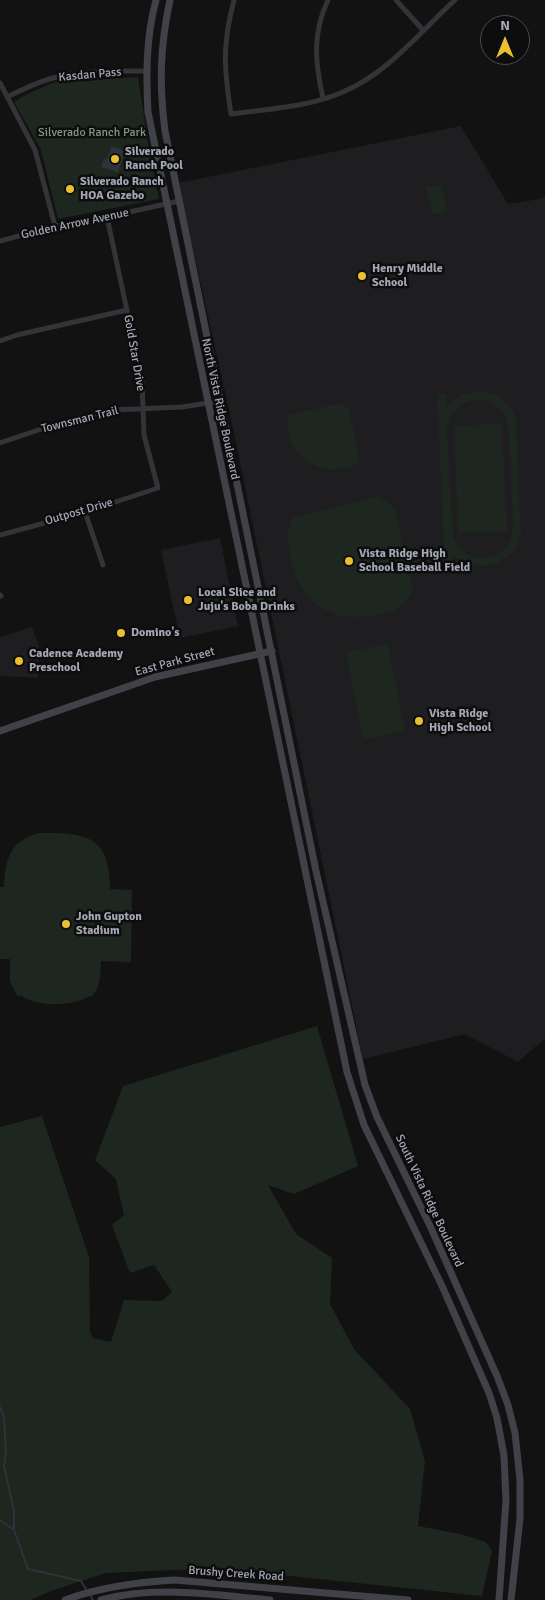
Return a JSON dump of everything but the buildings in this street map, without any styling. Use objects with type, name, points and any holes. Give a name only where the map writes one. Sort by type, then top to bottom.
[{"type":"street","name":"North Vista Ridge Boulevard","points":[[156,0],[150,28],[146,71],[148,112],[294,820]]},
{"type":"street","name":"North Vista Ridge Boulevard","points":[[170,0],[162,48],[161,94],[165,131],[304,809]]},
{"type":"street","points":[[234,0],[225,45],[224,67],[231,114],[303,104],[343,92],[362,83],[380,70],[455,0]]},
{"type":"street","points":[[324,98],[317,72],[316,50],[320,23],[328,0]]},
{"type":"street","points":[[396,0],[423,30]]},
{"type":"street","name":"Kasdan Pass","points":[[7,97],[54,77],[111,71],[146,71]]},
{"type":"street","points":[[0,83],[35,150],[55,226]]},
{"type":"street","name":"Golden Arrow Avenue","points":[[0,240],[55,226],[179,202]]},
{"type":"street","name":"Gold Star Drive","points":[[107,217],[142,381],[144,435],[158,488]]},
{"type":"street","points":[[0,340],[126,310]]},
{"type":"street","name":"Townsman Trail","points":[[0,444],[56,424],[112,410],[182,407],[221,401]]},
{"type":"street","name":"Outpost Drive","points":[[0,535],[86,512],[158,488]]},
{"type":"street","points":[[86,512],[103,565]]},
{"type":"street","name":"East Park Street","points":[[0,731],[155,677],[272,651]]},
{"type":"street","name":"South Vista Ridge Boulevard","points":[[304,809],[365,1085],[377,1117],[431,1228],[498,1376],[516,1433],[520,1480],[520,1519],[511,1600]]},
{"type":"street","name":"South Vista Ridge Boulevard","points":[[294,820],[352,1092],[364,1125],[463,1333],[489,1393],[497,1418],[504,1456],[506,1500],[499,1600]]},
{"type":"street","name":"Brushy Creek Road","points":[[66,1599],[101,1589],[174,1580],[408,1600]]},
{"type":"street","points":[[229,1597],[231,1584]]},
{"type":"street","name":"Brushy Creek Road","points":[[101,1600],[141,1593],[187,1592],[270,1600]]},
{"type":"shaded area","name":"Vista Ridge High School","points":[[461,126],[508,204],[540,199],[545,196],[545,1038],[518,1062],[465,1034],[363,1059],[229,409],[178,183]]},
{"type":"shaded area","name":"Silverado Ranch Pool","points":[[112,146],[125,151],[118,172],[101,167],[104,159],[107,159]]},
{"type":"shaded area","points":[[220,538],[238,626],[180,638],[161,550]]},
{"type":"shaded area","name":"Cadence Academy Preschool","points":[[32,627],[39,646],[38,678],[0,676],[0,637]]},
{"type":"green space","name":"Silverado Ranch Park","points":[[138,77],[159,199],[58,219],[41,150],[14,102],[29,93],[55,82]]},
{"type":"green space","points":[[441,184],[447,211],[432,214],[426,187]]},
{"type":"green space","points":[[478,391],[491,393],[506,403],[516,419],[521,536],[510,555],[502,561],[483,566],[462,561],[453,554],[453,566],[445,566],[437,394],[446,394],[447,406],[462,394]],"holes":[[[472,400],[483,400],[493,403],[500,409],[508,422],[513,525],[511,538],[505,547],[497,554],[488,558],[477,558],[467,554],[459,547],[453,536],[447,430],[450,418],[456,408]]]},
{"type":"green space","points":[[341,403],[349,409],[360,463],[346,468],[322,468],[309,462],[293,446],[289,436],[288,415]]},
{"type":"green space","points":[[502,423],[507,531],[458,533],[454,426]]},
{"type":"green space","name":"Vista Ridge High School Baseball Field","points":[[378,497],[395,508],[413,591],[400,607],[390,612],[357,617],[334,614],[311,600],[300,584],[290,556],[289,528],[294,517]]},
{"type":"green space","points":[[388,644],[405,731],[363,739],[346,652]]},
{"type":"green space","name":"John Gupton Stadium","points":[[40,833],[70,834],[82,836],[92,841],[106,857],[110,889],[132,890],[131,962],[101,961],[97,989],[91,997],[65,1004],[35,1002],[20,995],[18,997],[10,981],[10,959],[0,959],[0,887],[4,887],[8,859],[11,852],[22,840]]},
{"type":"green space","points":[[317,1026],[358,1166],[294,1194],[268,1185],[296,1234],[332,1258],[330,1304],[354,1349],[410,1409],[425,1461],[418,1526],[460,1534],[486,1542],[492,1551],[482,1596],[252,1572],[198,1569],[106,1573],[48,1592],[31,1600],[0,1600],[0,1127],[42,1116],[89,1257],[90,1332],[93,1338],[111,1342],[124,1300],[162,1301],[172,1292],[154,1265],[130,1273],[112,1225],[124,1215],[116,1179],[95,1160],[123,1086]]},
{"type":"waterway","points":[[0,1407],[4,1417],[6,1452],[4,1466],[14,1511],[14,1530],[28,1569],[81,1581],[87,1591]]},
{"type":"waterway","points":[[0,1520],[14,1530]]},
{"type":"waterway","points":[[90,1595],[93,1600]]},
{"type":"place","name":"Silverado Ranch Pool","points":[[115,159]]},
{"type":"place","name":"Silverado Ranch HOA Gazebo","points":[[70,189]]},
{"type":"place","name":"Henry Middle School","points":[[362,276]]},
{"type":"place","name":"Vista Ridge High School Baseball Field","points":[[349,561]]},
{"type":"place","name":"Local Slice and Juju's Boba Drinks","points":[[188,600]]},
{"type":"place","name":"Domino's","points":[[121,633]]},
{"type":"place","name":"Cadence Academy Preschool","points":[[19,661]]},
{"type":"place","name":"Vista Ridge High School","points":[[419,721]]},
{"type":"place","name":"John Gupton Stadium","points":[[66,924]]}]
